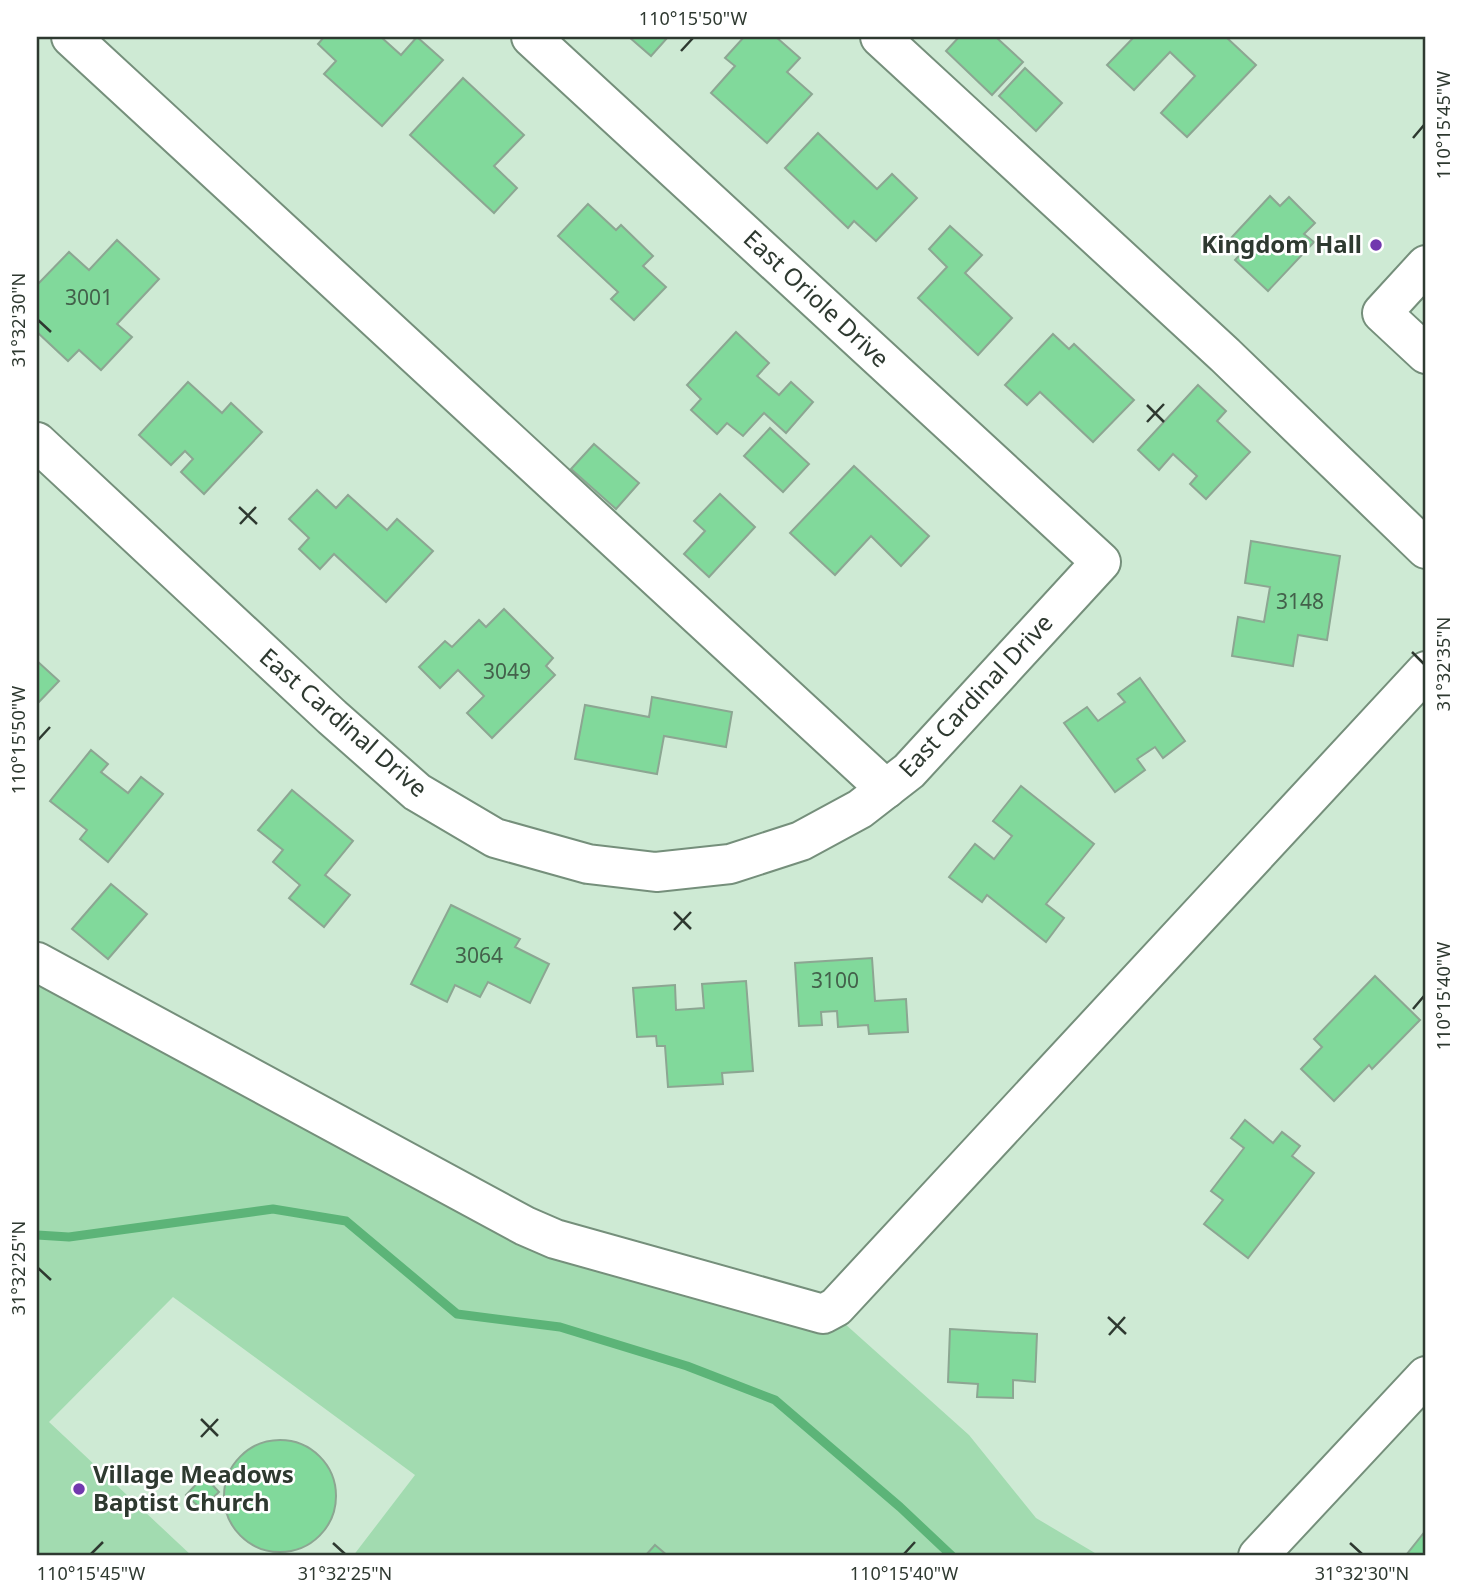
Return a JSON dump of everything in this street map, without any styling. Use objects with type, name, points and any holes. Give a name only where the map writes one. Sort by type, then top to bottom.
[{"type":"street","points":[[71,37],[886,789]]},
{"type":"street","name":"East Oriole Drive","points":[[531,37],[1101,562]]},
{"type":"street","points":[[880,37],[1225,355],[1426,549]]},
{"type":"street","points":[[1426,265],[1382,313],[1426,354]]},
{"type":"street","name":"East Cardinal Drive","points":[[37,442],[332,718],[417,792],[495,838],[588,864],[656,872],[730,864],[801,841],[860,809],[909,771],[1101,562]]},
{"type":"street","points":[[37,962],[525,1226],[555,1239],[823,1314],[836,1307],[1426,671]]},
{"type":"street","points":[[1258,1556],[1426,1376]]},
{"type":"green space","points":[[37,949],[547,1219],[825,1306],[969,1435],[1036,1518],[1100,1556],[353,1556],[415,1475],[173,1297],[49,1422],[192,1556],[37,1556]]},
{"type":"building","points":[[324,37],[381,37],[401,55],[417,37],[443,60],[382,126],[324,74],[336,61],[318,44]]},
{"type":"building","points":[[629,37],[668,37],[651,56]]},
{"type":"building","points":[[744,37],[776,37],[800,58],[787,72],[812,94],[767,143],[711,93],[735,66],[725,58]]},
{"type":"building","points":[[959,37],[1000,37],[998,39],[1023,62],[992,95],[946,51]]},
{"type":"building","points":[[1134,37],[1226,37],[1256,65],[1187,137],[1161,113],[1195,76],[1170,52],[1134,90],[1107,65]]},
{"type":"building","points":[[1025,68],[1062,103],[1036,131],[999,96]]},
{"type":"building","points":[[463,78],[524,135],[494,166],[517,188],[494,213],[410,135]]},
{"type":"building","points":[[818,133],[877,189],[892,174],[917,198],[876,241],[854,221],[848,228],[785,168]]},
{"type":"building","points":[[1270,196],[1280,206],[1289,197],[1315,223],[1304,234],[1314,242],[1268,291],[1235,260],[1245,249],[1232,237]]},
{"type":"building","points":[[588,204],[616,230],[621,225],[653,256],[643,266],[666,287],[634,320],[611,299],[618,292],[558,236]]},
{"type":"building","points":[[950,226],[982,255],[965,273],[1012,318],[978,355],[918,298],[947,267],[929,249]]},
{"type":"building","points":[[117,240],[159,279],[117,324],[132,337],[101,370],[79,350],[68,361],[37,332],[37,285],[69,252],[89,270]]},
{"type":"building","points":[[736,332],[769,363],[757,376],[779,395],[791,382],[813,402],[786,433],[764,413],[743,436],[727,423],[717,434],[691,410],[701,399],[687,385]]},
{"type":"building","points":[[1053,334],[1069,349],[1074,344],[1134,400],[1093,442],[1040,392],[1027,405],[1005,385]]},
{"type":"building","points":[[188,382],[222,413],[231,403],[262,432],[204,494],[181,472],[193,459],[185,451],[171,465],[139,435]]},
{"type":"building","points":[[1198,385],[1226,411],[1217,421],[1250,452],[1206,499],[1190,484],[1197,476],[1173,454],[1159,470],[1138,450]]},
{"type":"building","points":[[770,428],[809,464],[783,492],[744,456]]},
{"type":"building","points":[[594,444],[639,483],[616,509],[571,469]]},
{"type":"building","points":[[854,466],[929,536],[901,566],[871,536],[835,575],[790,533]]},
{"type":"building","points":[[317,490],[336,508],[348,495],[387,530],[397,519],[433,551],[386,602],[334,554],[320,569],[299,549],[309,538],[289,519]]},
{"type":"building","points":[[720,494],[755,527],[709,577],[684,554],[705,531],[694,521]]},
{"type":"building","points":[[1251,541],[1340,556],[1327,640],[1298,635],[1293,666],[1232,656],[1238,617],[1264,622],[1270,587],[1245,583]]},
{"type":"building","points":[[504,609],[553,658],[546,666],[555,675],[492,738],[467,713],[484,696],[458,670],[440,688],[419,667],[445,641],[452,647],[479,620],[486,627]]},
{"type":"building","points":[[37,661],[59,681],[37,704]]},
{"type":"building","points":[[1140,678],[1185,741],[1163,758],[1155,747],[1137,759],[1145,770],[1115,792],[1064,723],[1087,707],[1098,721],[1125,702],[1118,694]]},
{"type":"building","points":[[652,697],[732,712],[726,747],[664,736],[657,774],[575,759],[585,705],[649,717]]},
{"type":"building","points":[[91,750],[108,764],[101,772],[128,793],[141,777],[163,794],[108,862],[80,839],[87,830],[50,801]]},
{"type":"building","points":[[1021,786],[1094,844],[1046,904],[1064,918],[1046,942],[987,895],[982,902],[949,877],[975,844],[994,859],[1012,836],[993,821]]},
{"type":"building","points":[[292,790],[353,841],[325,875],[350,895],[324,927],[289,898],[300,885],[273,862],[283,850],[258,830]]},
{"type":"building","points":[[111,884],[147,914],[108,959],[72,929]]},
{"type":"building","points":[[451,905],[520,939],[515,947],[549,964],[530,1003],[488,982],[480,997],[455,985],[447,1002],[411,984]]},
{"type":"building","points":[[872,958],[875,1001],[906,999],[908,1032],[869,1034],[868,1025],[838,1027],[837,1011],[821,1012],[822,1025],[799,1026],[795,963]]},
{"type":"building","points":[[1375,976],[1420,1020],[1372,1069],[1369,1065],[1334,1101],[1301,1069],[1322,1047],[1314,1039]]},
{"type":"building","points":[[746,981],[753,1071],[722,1073],[723,1084],[668,1087],[665,1046],[657,1046],[656,1036],[637,1037],[633,988],[675,985],[676,1010],[704,1008],[702,984]]},
{"type":"building","points":[[1245,1120],[1273,1143],[1282,1132],[1300,1146],[1292,1156],[1314,1173],[1248,1258],[1204,1224],[1223,1200],[1211,1191],[1244,1148],[1231,1138]]},
{"type":"building","points":[[950,1329],[1037,1334],[1035,1382],[1013,1380],[1013,1398],[977,1397],[978,1384],[948,1382]]},
{"type":"building","points":[[280,1440],[301,1444],[320,1456],[332,1475],[336,1496],[332,1517],[320,1536],[301,1548],[280,1552],[259,1548],[240,1536],[228,1517],[224,1496],[228,1475],[240,1456],[259,1444]]},
{"type":"building","points":[[204,1476],[219,1492],[201,1509],[186,1495]]},
{"type":"building","points":[[1426,1530],[1426,1556],[1409,1556],[1407,1554]]},
{"type":"building","points":[[655,1545],[668,1556],[645,1556]]},
{"type":"waterway","points":[[37,1235],[69,1237],[273,1209],[346,1221],[457,1314],[560,1327],[687,1366],[775,1400],[900,1507],[952,1556]]},
{"type":"place","name":"Kingdom Hall","points":[[1376,245]]},
{"type":"place","name":"Village Meadows Baptist Church","points":[[79,1489]]}]
